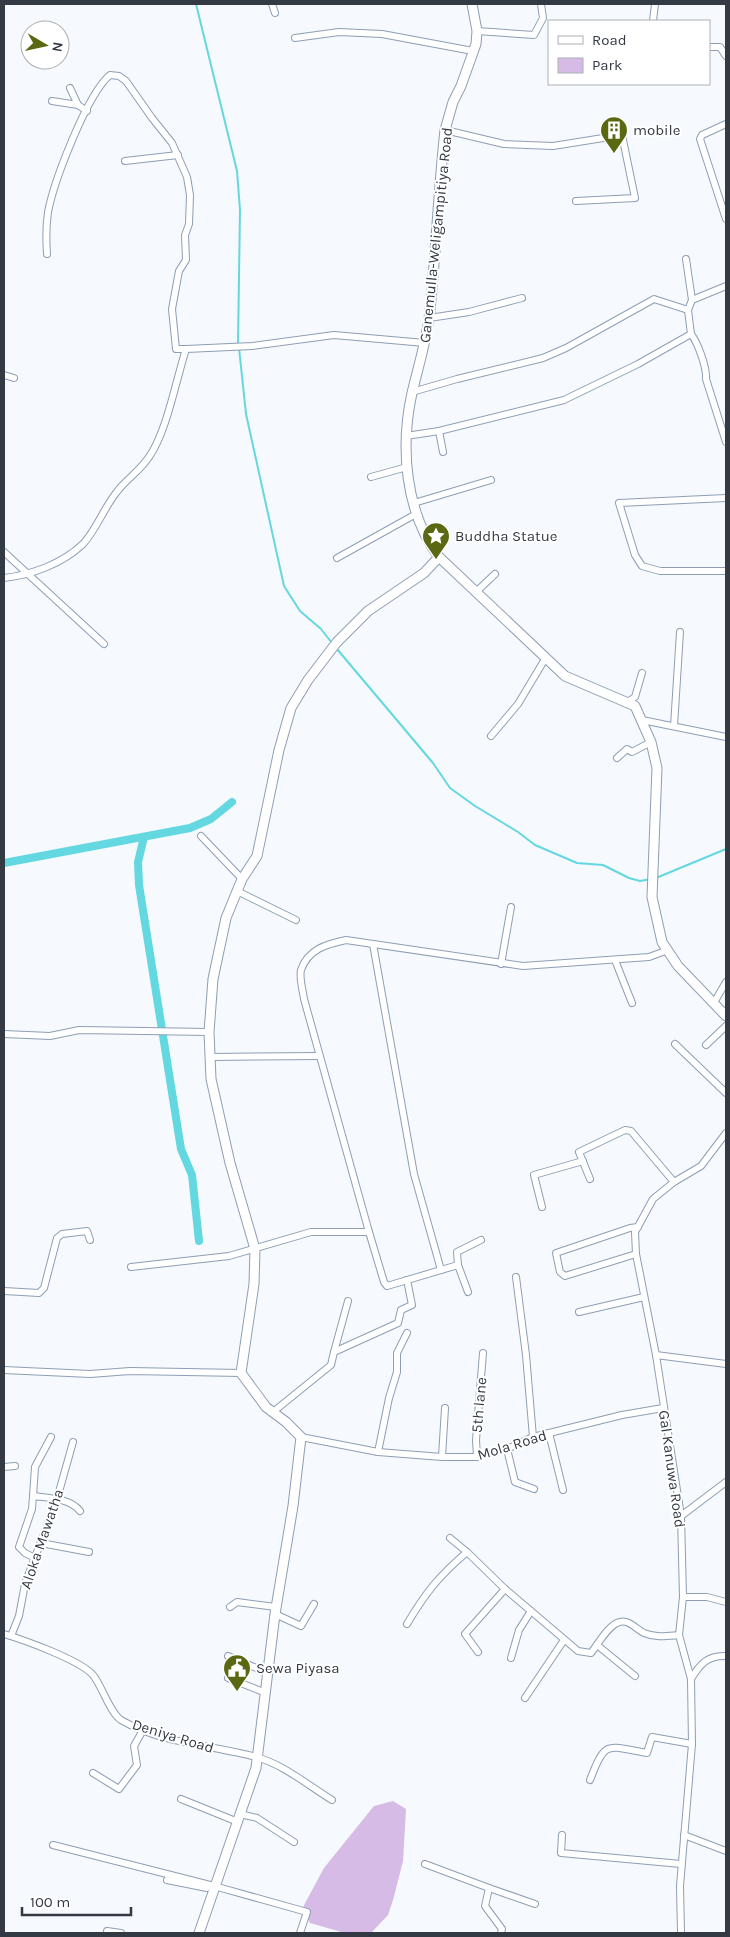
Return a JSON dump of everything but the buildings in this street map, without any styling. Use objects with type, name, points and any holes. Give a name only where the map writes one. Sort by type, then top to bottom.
[{"type":"street","points":[[272,4],[275,13]]},
{"type":"street","name":"Ganemulla-Weligampitiya Road","points":[[472,4],[477,31],[473,51],[461,86],[453,102],[445,130],[429,318],[425,343],[412,392],[406,436],[407,467],[416,514],[424,535],[439,557],[545,659],[565,676],[629,701]]},
{"type":"street","points":[[477,31],[534,35],[543,18],[541,4]]},
{"type":"street","points":[[653,20],[655,4]]},
{"type":"street","points":[[295,38],[339,32],[382,34],[473,51]]},
{"type":"street","points":[[710,47],[720,47],[726,56]]},
{"type":"street","points":[[47,254],[48,211],[64,160],[87,111],[105,79],[110,75],[119,76],[126,81],[172,143],[187,177],[190,195],[188,224],[185,235],[186,260],[180,271],[172,309],[176,349],[252,346],[334,334],[425,343]]},
{"type":"street","points":[[70,88],[78,105]]},
{"type":"street","points":[[52,101],[78,105],[87,111]]},
{"type":"street","points":[[726,124],[702,135],[700,139],[726,219]]},
{"type":"street","points":[[445,130],[504,144],[553,146],[622,135],[635,198],[576,201]]},
{"type":"street","points":[[125,161],[178,155]]},
{"type":"street","points":[[686,260],[692,300],[688,310],[691,334],[698,343],[702,361],[707,371],[706,379],[726,442]]},
{"type":"street","points":[[692,300],[726,286]]},
{"type":"street","points":[[429,318],[469,312],[522,298]]},
{"type":"street","points":[[412,392],[543,358],[566,348],[654,299],[688,310]]},
{"type":"street","points":[[406,436],[439,431],[564,400],[638,364],[691,334]]},
{"type":"street","points":[[4,578],[52,566],[83,544],[117,491],[138,472],[151,455],[160,434],[186,349]]},
{"type":"street","points":[[4,374],[14,378]]},
{"type":"street","points":[[439,431],[442,452]]},
{"type":"street","points":[[371,477],[407,467]]},
{"type":"street","points":[[414,503],[491,480]]},
{"type":"street","points":[[726,498],[619,502],[635,555],[642,566],[660,571],[726,571]]},
{"type":"street","points":[[337,558],[416,514]]},
{"type":"street","points":[[4,552],[104,644]]},
{"type":"street","points":[[199,1933],[239,1818],[257,1757],[301,1437],[266,1407],[252,1391],[241,1373],[254,1284],[255,1248],[227,1147],[211,1079],[209,1032],[213,979],[226,918],[242,879],[257,856],[279,750],[291,708],[328,652],[337,642],[368,611],[424,573],[439,557]]},
{"type":"street","points":[[476,592],[495,574]]},
{"type":"street","points":[[674,726],[680,632]]},
{"type":"street","points":[[491,736],[518,704],[545,659]]},
{"type":"street","points":[[642,673],[635,697],[629,701],[635,706],[642,720],[651,742],[657,768],[652,897],[662,942],[678,966],[715,1001],[726,1016]]},
{"type":"street","points":[[642,720],[726,737]]},
{"type":"street","points":[[617,758],[627,749],[632,752],[651,742]]},
{"type":"street","points":[[201,836],[242,879]]},
{"type":"street","points":[[237,891],[296,920]]},
{"type":"street","points":[[501,964],[511,907]]},
{"type":"street","points":[[458,1265],[387,1286],[384,1282],[304,999],[301,971],[314,950],[328,944],[346,940],[524,966],[649,957],[668,950]]},
{"type":"street","points":[[373,944],[414,1174],[441,1270]]},
{"type":"street","points":[[615,960],[632,1003]]},
{"type":"street","points":[[715,1001],[726,982]]},
{"type":"street","points":[[706,1045],[726,1026]]},
{"type":"street","points":[[4,1034],[50,1036],[79,1030],[209,1032]]},
{"type":"street","points":[[675,1044],[726,1093]]},
{"type":"street","points":[[210,1057],[319,1056]]},
{"type":"street","points":[[590,1179],[579,1152],[625,1130],[631,1131],[674,1182]]},
{"type":"street","name":"Gal Kanuwa Road","points":[[681,1933],[681,1864],[692,1744],[691,1679],[679,1635],[683,1597],[681,1516],[656,1355],[636,1254],[635,1232],[653,1199],[674,1182],[701,1166],[726,1133]]},
{"type":"street","points":[[542,1208],[534,1175],[583,1161]]},
{"type":"street","points":[[636,1254],[564,1276],[560,1272],[556,1253],[638,1227]]},
{"type":"street","points":[[4,1291],[39,1292],[44,1288],[58,1238],[62,1234],[87,1231],[90,1240]]},
{"type":"street","points":[[131,1267],[229,1256],[311,1232],[369,1232]]},
{"type":"street","points":[[468,1292],[458,1265],[457,1252],[481,1240]]},
{"type":"street","points":[[516,1277],[526,1355],[533,1437]]},
{"type":"street","points":[[334,1352],[398,1323],[400,1310],[412,1305],[407,1280]]},
{"type":"street","points":[[579,1312],[617,1305],[644,1297]]},
{"type":"street","points":[[274,1412],[331,1365],[348,1301]]},
{"type":"street","points":[[378,1452],[389,1398],[397,1372],[396,1353],[407,1333]]},
{"type":"street","name":"5th lane","points":[[477,1457],[476,1440],[483,1353]]},
{"type":"street","points":[[656,1355],[726,1364]]},
{"type":"street","points":[[4,1370],[90,1374],[130,1371],[241,1373]]},
{"type":"street","points":[[442,1457],[445,1408]]},
{"type":"street","name":"Mola Road","points":[[301,1437],[378,1452],[442,1457],[477,1457],[507,1449],[533,1437],[622,1415],[663,1408]]},
{"type":"street","points":[[549,1433],[563,1490]]},
{"type":"street","points":[[34,1558],[19,1547],[32,1509],[36,1467],[51,1437]]},
{"type":"street","name":"Aloka Mawatha","points":[[11,1636],[19,1616],[25,1584],[57,1499],[73,1442]]},
{"type":"street","points":[[507,1449],[515,1482],[534,1489]]},
{"type":"street","points":[[4,1467],[15,1466]]},
{"type":"street","points":[[681,1516],[726,1482]]},
{"type":"street","points":[[34,1496],[57,1499],[76,1505],[80,1511]]},
{"type":"street","points":[[450,1538],[505,1589],[578,1651],[586,1654],[591,1653],[614,1624],[621,1621],[652,1635],[679,1635]]},
{"type":"street","points":[[41,1543],[89,1552]]},
{"type":"street","points":[[407,1624],[428,1590],[440,1575],[467,1552]]},
{"type":"street","points":[[478,1652],[465,1634],[505,1589]]},
{"type":"street","points":[[683,1597],[707,1597],[726,1602]]},
{"type":"street","points":[[230,1607],[237,1602],[276,1610],[302,1626],[314,1604]]},
{"type":"street","points":[[511,1658],[519,1630],[531,1611]]},
{"type":"street","name":"Deniya Road","points":[[4,1634],[70,1660],[92,1674],[119,1719],[143,1730],[196,1746],[257,1757],[274,1764],[332,1800]]},
{"type":"street","points":[[525,1698],[564,1640]]},
{"type":"street","points":[[597,1646],[635,1676]]},
{"type":"street","points":[[691,1679],[700,1664],[716,1655],[726,1656]]},
{"type":"street","points":[[228,1656],[268,1673]]},
{"type":"street","points":[[228,1678],[266,1693]]},
{"type":"street","points":[[93,1773],[119,1788],[137,1765],[134,1746],[143,1730]]},
{"type":"street","points":[[590,1780],[600,1754],[606,1748],[647,1753],[652,1737],[692,1744]]},
{"type":"street","points":[[181,1799],[239,1818],[257,1818],[294,1842]]},
{"type":"street","points":[[562,1835],[561,1853],[681,1864]]},
{"type":"street","points":[[684,1835],[726,1850]]},
{"type":"street","points":[[53,1844],[307,1912],[300,1933]]},
{"type":"street","points":[[425,1864],[535,1904]]},
{"type":"street","points":[[167,1880],[214,1887]]},
{"type":"street","points":[[489,1888],[485,1906],[502,1929],[501,1933]]},
{"type":"street","points":[[107,1930],[121,1933]]},
{"type":"green space","points":[[393,1801],[406,1809],[403,1861],[388,1915],[371,1933],[345,1933],[310,1923],[302,1909],[324,1868],[374,1806]]},
{"type":"waterway","points":[[196,4],[237,171],[240,210],[238,344]]},
{"type":"waterway","points":[[239,348],[246,414],[284,586],[300,611],[321,629],[332,643]]},
{"type":"waterway","points":[[337,649],[433,763],[450,788],[535,845],[577,863],[603,865],[629,878],[640,881],[651,879]]},
{"type":"waterway","points":[[4,863],[190,828],[211,819],[232,802]]},
{"type":"waterway","points":[[144,837],[138,862],[139,885],[181,1149],[192,1175],[199,1241]]},
{"type":"waterway","points":[[656,878],[726,849]]},
{"type":"place","name":"mobile","points":[[614,154]]},
{"type":"place","name":"Buddha Statue","points":[[436,560]]},
{"type":"place","name":"Sewa Piyasa","points":[[237,1692]]}]
